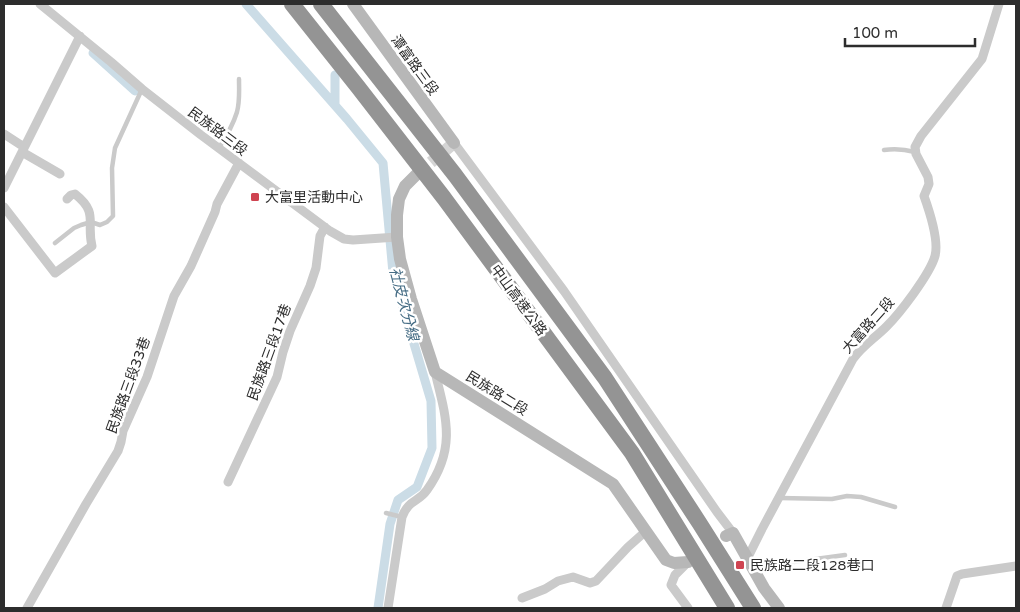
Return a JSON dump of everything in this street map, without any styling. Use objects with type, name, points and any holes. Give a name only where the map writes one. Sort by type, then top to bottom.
[{"type":"highway","name":"中山高速公路","points":[[292,4],[444,198],[632,453],[727,608]]},
{"type":"highway","name":"中山高速公路","points":[[321,4],[456,175],[604,378],[753,608]]},
{"type":"street","name":"民族路三段","points":[[40,4],[142,89],[325,227],[344,239],[391,238]]},
{"type":"street","name":"潭富路三段","points":[[353,4],[454,143]]},
{"type":"street","points":[[916,152],[915,146],[921,136],[982,59],[999,4]]},
{"type":"street","points":[[4,188],[80,36]]},
{"type":"street","points":[[4,134],[23,150],[60,174]]},
{"type":"street","points":[[454,143],[564,291],[717,512],[764,588],[780,608]]},
{"type":"street","name":"大富路二段","points":[[749,562],[778,498],[853,359],[859,351],[887,326],[908,300],[935,257],[931,218],[924,196],[929,184],[928,178],[916,152]]},
{"type":"street","name":"民族路三段33巷","points":[[27,608],[118,452],[123,431],[147,377],[174,296],[191,266],[217,204],[239,163]]},
{"type":"street","points":[[388,608],[400,517],[412,502],[424,495],[433,482],[441,464],[447,442],[446,419],[435,372],[400,259],[391,238],[399,199],[404,186],[417,174]]},
{"type":"street","points":[[4,207],[55,273],[92,246],[89,236],[91,222],[89,209],[75,194],[67,199]]},
{"type":"street","name":"民族路三段17巷","points":[[228,482],[277,377],[290,332],[316,268],[320,236],[325,227]]},
{"type":"street","name":"民族路二段","points":[[435,372],[613,484],[666,560]]},
{"type":"street","points":[[522,598],[545,590],[558,581],[573,577],[590,583],[596,581],[646,531]]},
{"type":"street","points":[[666,560],[674,563],[688,562]]},
{"type":"street","points":[[666,560],[675,575]]},
{"type":"street","points":[[688,562],[675,575],[671,586],[688,608]]},
{"type":"street","points":[[946,608],[957,576],[1016,566]]},
{"type":"lane","points":[[219,148],[237,112],[239,79]]},
{"type":"lane","points":[[55,243],[74,228],[91,222],[100,225],[107,222],[113,216],[112,168],[115,148],[142,89]]},
{"type":"lane","points":[[884,150],[903,148],[916,152]]},
{"type":"lane","points":[[778,498],[832,499],[847,496],[861,497],[895,508]]},
{"type":"lane","points":[[386,513],[400,517]]},
{"type":"lane","points":[[749,562],[786,563],[845,555]]},
{"type":"waterway","name":"社皮次分線","points":[[246,4],[383,163],[393,273],[431,401],[432,448],[417,487],[398,500],[390,524],[378,608]]},
{"type":"waterway","points":[[93,53],[135,91]]},
{"type":"waterway","points":[[335,75],[335,104]]},
{"type":"tunnel","points":[[417,174],[454,143]]},
{"type":"place","name":"大富里活動中心","points":[[255,197]]},
{"type":"place","name":"民族路二段128巷口","points":[[740,565]]}]
